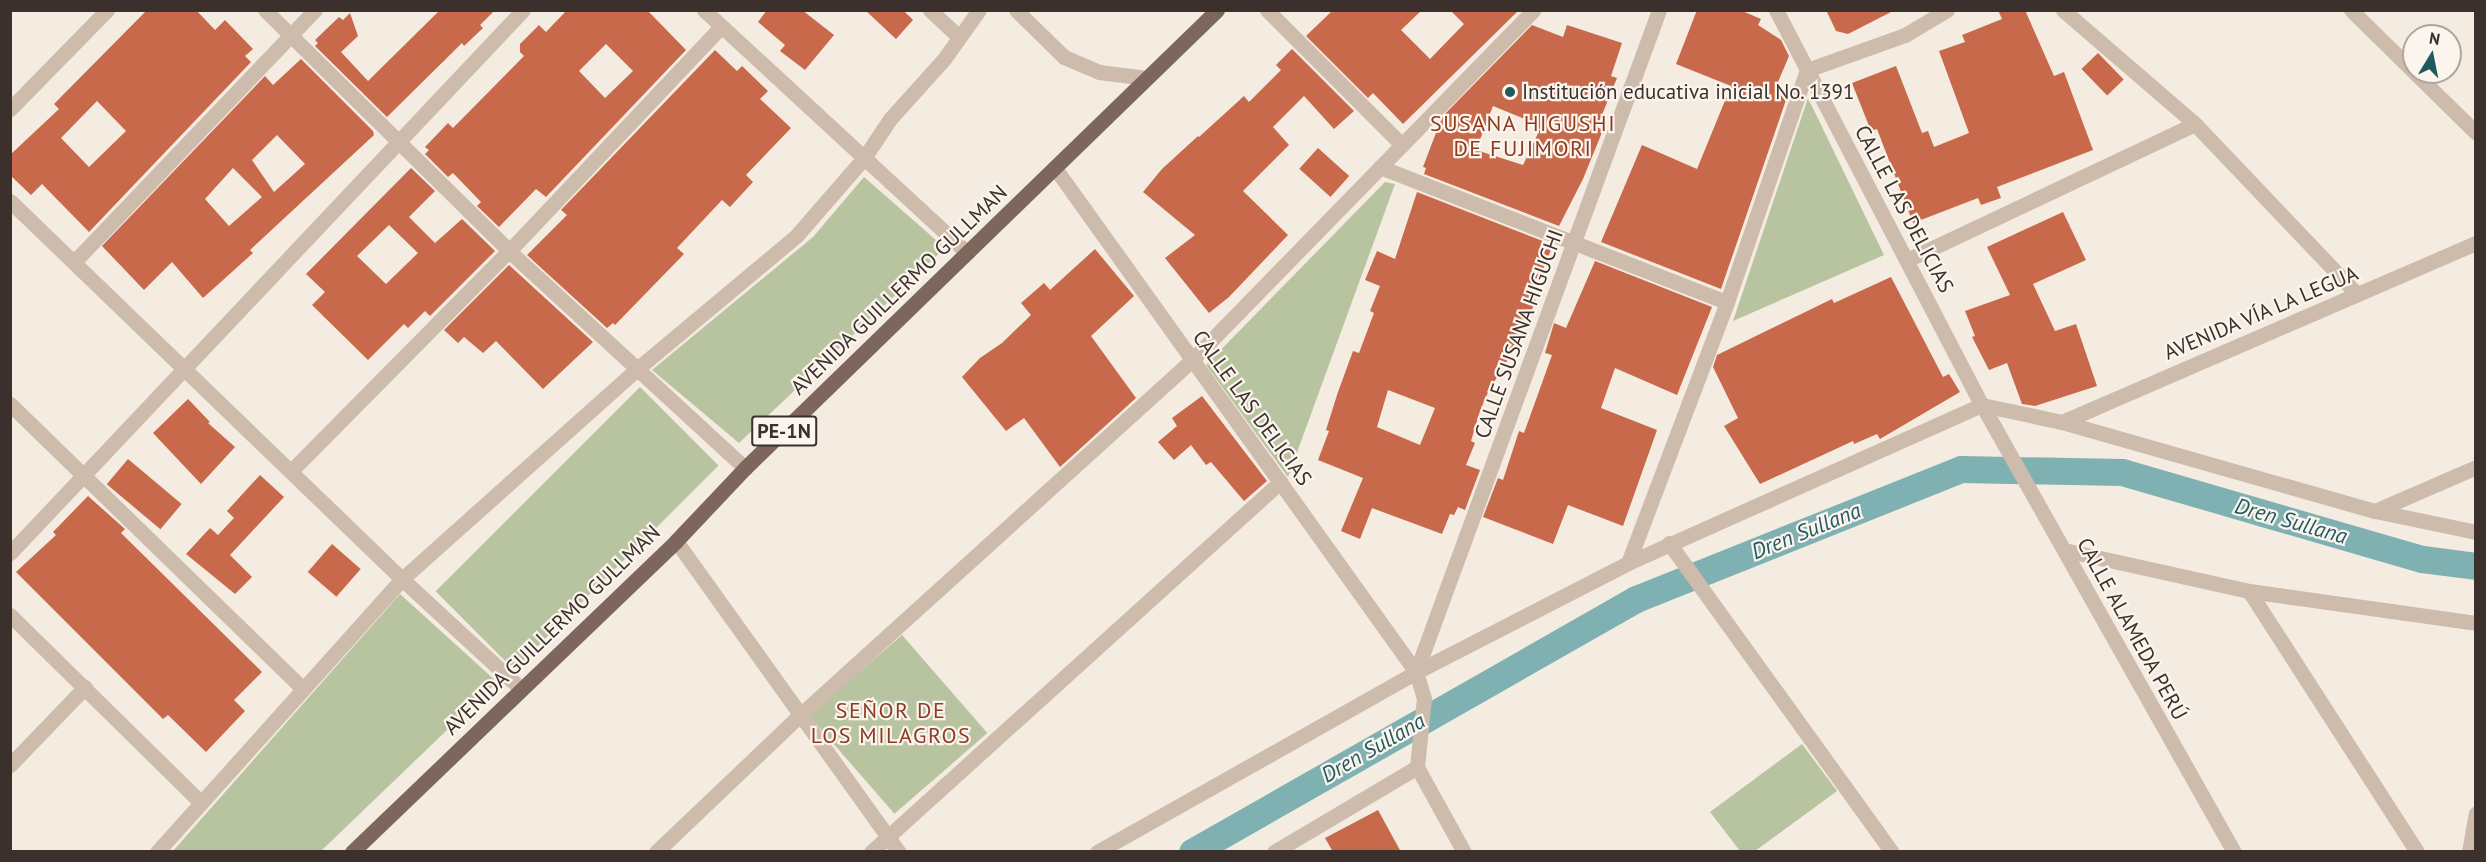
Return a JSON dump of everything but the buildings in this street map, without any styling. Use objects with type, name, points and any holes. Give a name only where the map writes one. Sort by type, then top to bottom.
[{"type":"main road","name":"AVENIDA GUILLERMO GULLMAN","points":[[352,852],[676,541],[745,468],[1217,10]]},
{"type":"street","points":[[10,110],[107,10]]},
{"type":"street","points":[[265,10],[509,251],[745,468]]},
{"type":"street","points":[[74,261],[315,10]]},
{"type":"street","points":[[10,553],[524,10]]},
{"type":"street","points":[[704,10],[967,253]]},
{"type":"street","points":[[930,10],[959,37]]},
{"type":"street","points":[[157,852],[402,579],[637,369],[797,235],[864,158],[890,118],[944,59],[979,10]]},
{"type":"street","points":[[1016,10],[1064,57],[1099,72],[1147,78]]},
{"type":"street","points":[[1267,10],[1402,145]]},
{"type":"street","points":[[656,852],[800,715],[1192,360],[1533,10]]},
{"type":"street","name":"CALLE SUSANA HIGUCHI","points":[[1416,672],[1659,10]]},
{"type":"street","name":"CALLE LAS DELICIAS","points":[[1776,10],[1994,426]]},
{"type":"street","points":[[1628,562],[1727,302],[1807,70],[1905,35],[1947,10]]},
{"type":"street","points":[[2063,10],[2195,124],[2357,294]]},
{"type":"street","points":[[2351,10],[2475,134]]},
{"type":"street","points":[[292,470],[509,251],[721,27]]},
{"type":"street","points":[[1906,260],[2195,124]]},
{"type":"street","points":[[1380,167],[1727,302]]},
{"type":"street","name":"CALLE LAS DELICIAS","points":[[1054,168],[1416,672],[1424,698],[1417,763]]},
{"type":"street","points":[[10,201],[292,470],[402,579],[521,689]]},
{"type":"street","name":"AVENIDA VÍA LA LEGUA","points":[[2062,422],[2475,243]]},
{"type":"street","points":[[10,404],[303,689]]},
{"type":"street","points":[[1097,852],[1416,672],[1628,562],[1672,548],[1982,405],[2062,422],[2375,511],[2475,532]]},
{"type":"street","name":"CALLE ALAMEDA PERÚ","points":[[1994,426],[2234,852]]},
{"type":"street","points":[[2375,511],[2475,467]]},
{"type":"street","points":[[871,852],[1280,482]]},
{"type":"street","points":[[676,541],[899,852]]},
{"type":"street","points":[[1672,548],[1892,852]]},
{"type":"street","points":[[2064,550],[2249,591],[2475,623]]},
{"type":"street","points":[[2249,591],[2417,852]]},
{"type":"street","points":[[10,615],[201,802]]},
{"type":"street","points":[[10,765],[86,687]]},
{"type":"street","points":[[1274,852],[1417,763],[1464,852]]},
{"type":"street","points":[[2469,852],[2475,814]]},
{"type":"green space","points":[[1808,98],[1884,255],[1733,321]]},
{"type":"green space","points":[[864,177],[945,248],[739,443],[652,370],[813,237]]},
{"type":"green space","points":[[1385,182],[1395,184],[1288,477],[1206,365]]},
{"type":"green space","points":[[640,387],[718,465],[514,670],[436,591]]},
{"type":"green space","points":[[400,594],[497,682],[321,851],[173,851]]},
{"type":"green space","points":[[902,635],[987,733],[894,814],[809,716]]},
{"type":"green space","points":[[1802,744],[1837,791],[1755,851],[1740,851],[1710,812]]},
{"type":"waterway","name":"Dren Sullana","points":[[1192,852],[1636,599],[1961,469],[2122,472],[2422,559],[2476,566]]},
{"type":"place","name":"Institución educativa inicial No. 1391","points":[[1510,92]]},
{"type":"district","name":"SUSANA HIGUSHI DE FUJIMORI","points":[[1523,136]]},
{"type":"district","name":"SEÑOR DE LOS MILAGROS","points":[[891,722]]}]
